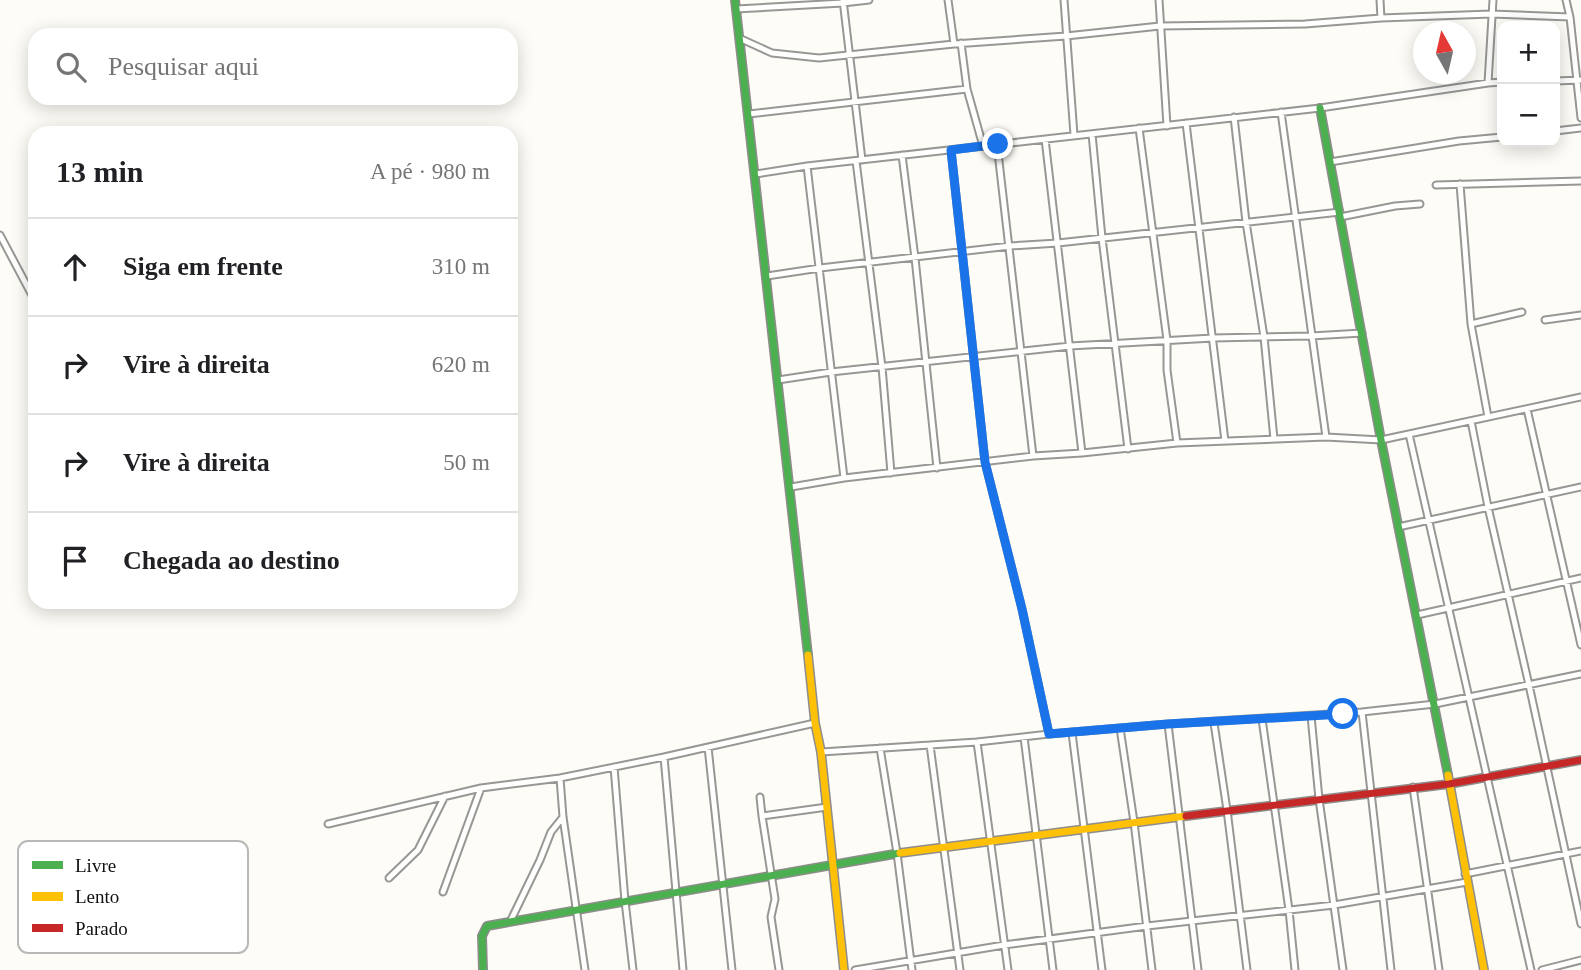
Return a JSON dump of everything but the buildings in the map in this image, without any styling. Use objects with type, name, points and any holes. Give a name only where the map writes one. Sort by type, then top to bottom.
[{"type":"street","points":[[844,970],[735,4],[869,0]]},
{"type":"street","points":[[948,0],[967,89],[983,146]]},
{"type":"street","points":[[1064,0],[1074,135]]},
{"type":"street","points":[[1159,0],[1167,126]]},
{"type":"street","points":[[1380,0],[1381,18]]},
{"type":"street","points":[[1488,83],[1493,0]]},
{"type":"street","points":[[1566,0],[1579,80],[1581,118]]},
{"type":"street","points":[[843,1],[856,102],[868,264],[882,367],[891,473]]},
{"type":"street","points":[[738,38],[772,53],[819,58],[1160,26],[1306,24],[1491,14],[1570,17]]},
{"type":"street","points":[[1560,81],[1579,80]]},
{"type":"street","points":[[756,174],[1281,112],[1497,82]]},
{"type":"street","points":[[749,114],[967,89]]},
{"type":"street","points":[[1320,107],[1381,440],[1435,704],[1484,970]]},
{"type":"street","points":[[1281,112],[1326,437]]},
{"type":"street","points":[[1234,117],[1246,222],[1264,337],[1273,439]]},
{"type":"street","points":[[1186,123],[1225,441]]},
{"type":"street","points":[[1139,128],[1167,340],[1167,370],[1177,443]]},
{"type":"street","points":[[1560,130],[1581,128]]},
{"type":"street","points":[[1092,134],[1128,449]]},
{"type":"street","points":[[1330,162],[1497,137]]},
{"type":"street","points":[[1045,139],[1082,453]]},
{"type":"street","points":[[998,144],[1033,456]]},
{"type":"street","points":[[951,150],[985,462],[1022,609],[1049,734]]},
{"type":"street","points":[[902,155],[937,468]]},
{"type":"street","points":[[807,166],[844,478]]},
{"type":"street","points":[[1436,185],[1581,181]]},
{"type":"street","points":[[1460,184],[1471,324],[1488,417]]},
{"type":"street","points":[[767,276],[1010,246],[1295,217],[1340,215],[1420,204]]},
{"type":"street","points":[[0,235],[28,288]]},
{"type":"street","points":[[1471,324],[1522,312]]},
{"type":"street","points":[[1545,320],[1581,315]]},
{"type":"street","points":[[778,380],[1070,346],[1362,333]]},
{"type":"street","points":[[791,487],[844,478],[1033,456],[1177,443],[1326,437],[1381,440],[1581,397]]},
{"type":"street","points":[[1527,409],[1581,645]]},
{"type":"street","points":[[1471,421],[1581,924]]},
{"type":"street","points":[[1409,434],[1531,970]]},
{"type":"street","points":[[1398,527],[1581,486]]},
{"type":"street","points":[[1417,615],[1581,578]]},
{"type":"street","points":[[821,752],[977,742],[1168,724],[1362,712],[1435,704],[1581,674]]},
{"type":"street","points":[[1362,712],[1391,970]]},
{"type":"street","points":[[1311,716],[1319,799],[1343,970]]},
{"type":"street","points":[[1262,719],[1295,970]]},
{"type":"street","points":[[328,824],[481,788],[560,778],[815,723]]},
{"type":"street","points":[[1214,723],[1247,970]]},
{"type":"street","points":[[1168,724],[1198,970]]},
{"type":"street","points":[[1120,728],[1152,970]]},
{"type":"street","points":[[1072,733],[1102,970]]},
{"type":"street","points":[[1024,737],[1053,970]]},
{"type":"street","points":[[977,742],[1008,970]]},
{"type":"street","points":[[930,745],[960,970]]},
{"type":"street","points":[[708,747],[732,970]]},
{"type":"street","points":[[880,748],[912,970]]},
{"type":"street","points":[[664,757],[683,970]]},
{"type":"street","points":[[483,970],[485,962],[481,941],[483,929],[487,926],[897,853],[1449,783],[1581,760]]},
{"type":"street","points":[[614,767],[625,901],[634,970]]},
{"type":"street","points":[[560,778],[575,910],[585,970]]},
{"type":"street","points":[[1413,787],[1439,970]]},
{"type":"street","points":[[443,892],[481,788]]},
{"type":"street","points":[[389,878],[418,850],[445,796]]},
{"type":"street","points":[[760,797],[775,899],[771,917],[779,970]]},
{"type":"street","points":[[762,816],[827,807]]},
{"type":"street","points":[[510,922],[551,832],[563,817]]},
{"type":"street","points":[[855,970],[1147,926],[1334,905],[1428,888],[1507,866],[1581,851]]},
{"type":"street","points":[[1542,970],[1581,960]]},
{"type":"traffic: fast","points":[[735,0],[808,655]]},
{"type":"traffic: fast","points":[[1320,108],[1381,440],[1448,775]]},
{"type":"traffic: fast","points":[[483,970],[482,936],[487,926],[900,853]]},
{"type":"traffic: slow","points":[[808,655],[844,970]]},
{"type":"traffic: slow","points":[[1448,775],[1484,970]]},
{"type":"traffic: slow","points":[[900,853],[1186,816]]},
{"type":"traffic: jam","points":[[1186,816],[1449,784],[1581,760]]},
{"type":"route","points":[[998,144],[951,150],[985,462],[1022,609],[1049,734],[1343,714]]}]
